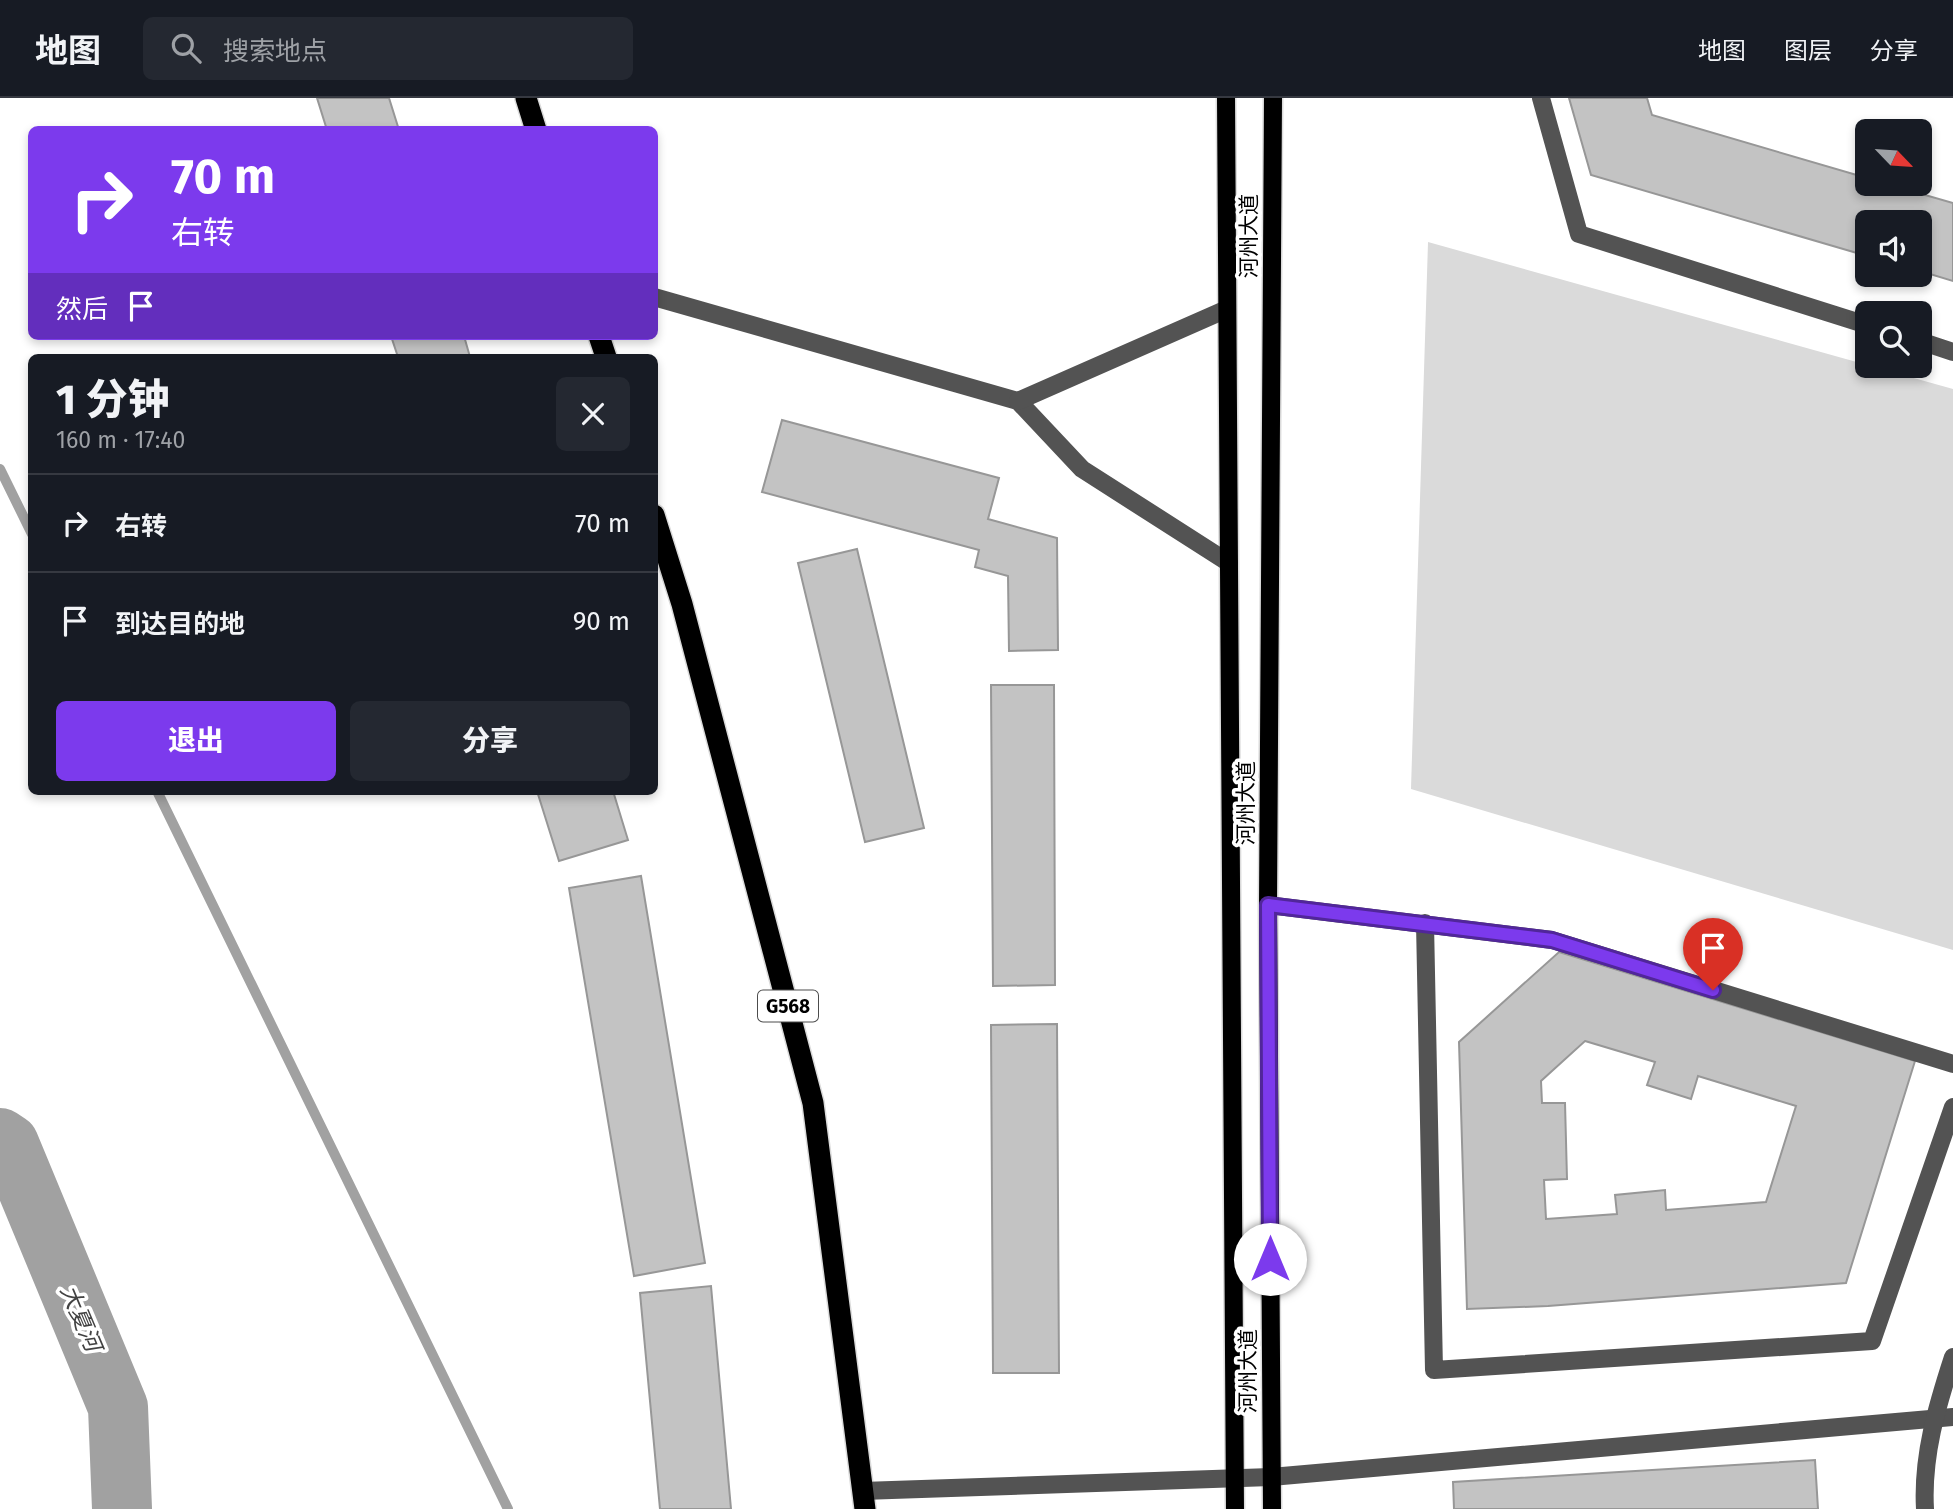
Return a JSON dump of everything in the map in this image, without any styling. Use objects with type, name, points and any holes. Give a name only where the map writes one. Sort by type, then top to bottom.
[{"type":"highway","points":[[526,98],[535,126]]},
{"type":"highway","name":"G568","points":[[658,528],[685,617],[813,1103],[863,1500]]},
{"type":"main road","name":"河州大道","points":[[1226,98],[1235,1509]]},
{"type":"main road","name":"河州大道","points":[[1272,1509],[1268,905],[1273,98]]},
{"type":"street","points":[[1542,98],[1579,234],[1855,321]]},
{"type":"street","points":[[658,298],[1018,401],[1082,469],[1229,563]]},
{"type":"street","points":[[1018,401],[1227,309]]},
{"type":"street","points":[[1932,345],[1953,352]]},
{"type":"street","points":[[1268,905],[1552,940],[1953,1064]]},
{"type":"street","points":[[1425,923],[1434,1370],[1872,1341],[1953,1107]]},
{"type":"street","points":[[1924,1509],[1933,1419],[1953,1357]]},
{"type":"street","points":[[863,1500],[1271,1477],[1953,1418]]},
{"type":"shaded area","points":[[1428,242],[1855,362],[1855,378],[1914,378],[1953,389],[1953,950],[1411,789]]},
{"type":"building","points":[[317,98],[389,98],[398,126],[326,126]]},
{"type":"building","points":[[1569,98],[1647,98],[1652,115],[1855,174],[1855,196],[1929,196],[1953,203],[1953,281],[1932,275],[1932,210],[1855,210],[1855,252],[1591,175]]},
{"type":"building","points":[[392,340],[465,340],[469,354],[397,354]]},
{"type":"building","points":[[782,420],[999,478],[988,519],[1057,538],[1058,650],[1009,651],[1008,576],[975,567],[979,550],[762,492]]},
{"type":"building","points":[[857,549],[924,828],[865,842],[798,563]]},
{"type":"building","points":[[991,685],[1054,685],[1055,985],[993,986]]},
{"type":"building","points":[[538,795],[614,795],[628,840],[559,861]]},
{"type":"building","points":[[641,876],[705,1263],[634,1276],[569,888]]},
{"type":"building","points":[[1559,952],[1915,1061],[1846,1283],[1548,1306],[1467,1309],[1459,1042]],"holes":[[[1585,1041],[1655,1062],[1647,1085],[1691,1099],[1698,1076],[1796,1106],[1766,1202],[1666,1210],[1665,1190],[1615,1195],[1617,1214],[1546,1219],[1544,1180],[1567,1179],[1565,1103],[1542,1103],[1541,1081]]]},
{"type":"building","points":[[1057,1024],[1059,1373],[993,1373],[991,1025]]},
{"type":"building","points":[[711,1286],[731,1509],[660,1509],[640,1293]]},
{"type":"building","points":[[1815,1460],[1818,1509],[1454,1509],[1453,1482]]},
{"type":"waterway","points":[[0,469],[28,526]]},
{"type":"waterway","points":[[159,795],[508,1509]]},
{"type":"waterway","name":"大夏河","points":[[0,1138],[9,1144],[118,1407],[122,1509]]},
{"type":"route","points":[[1270,1259],[1268,905],[1552,940],[1713,990]]}]
